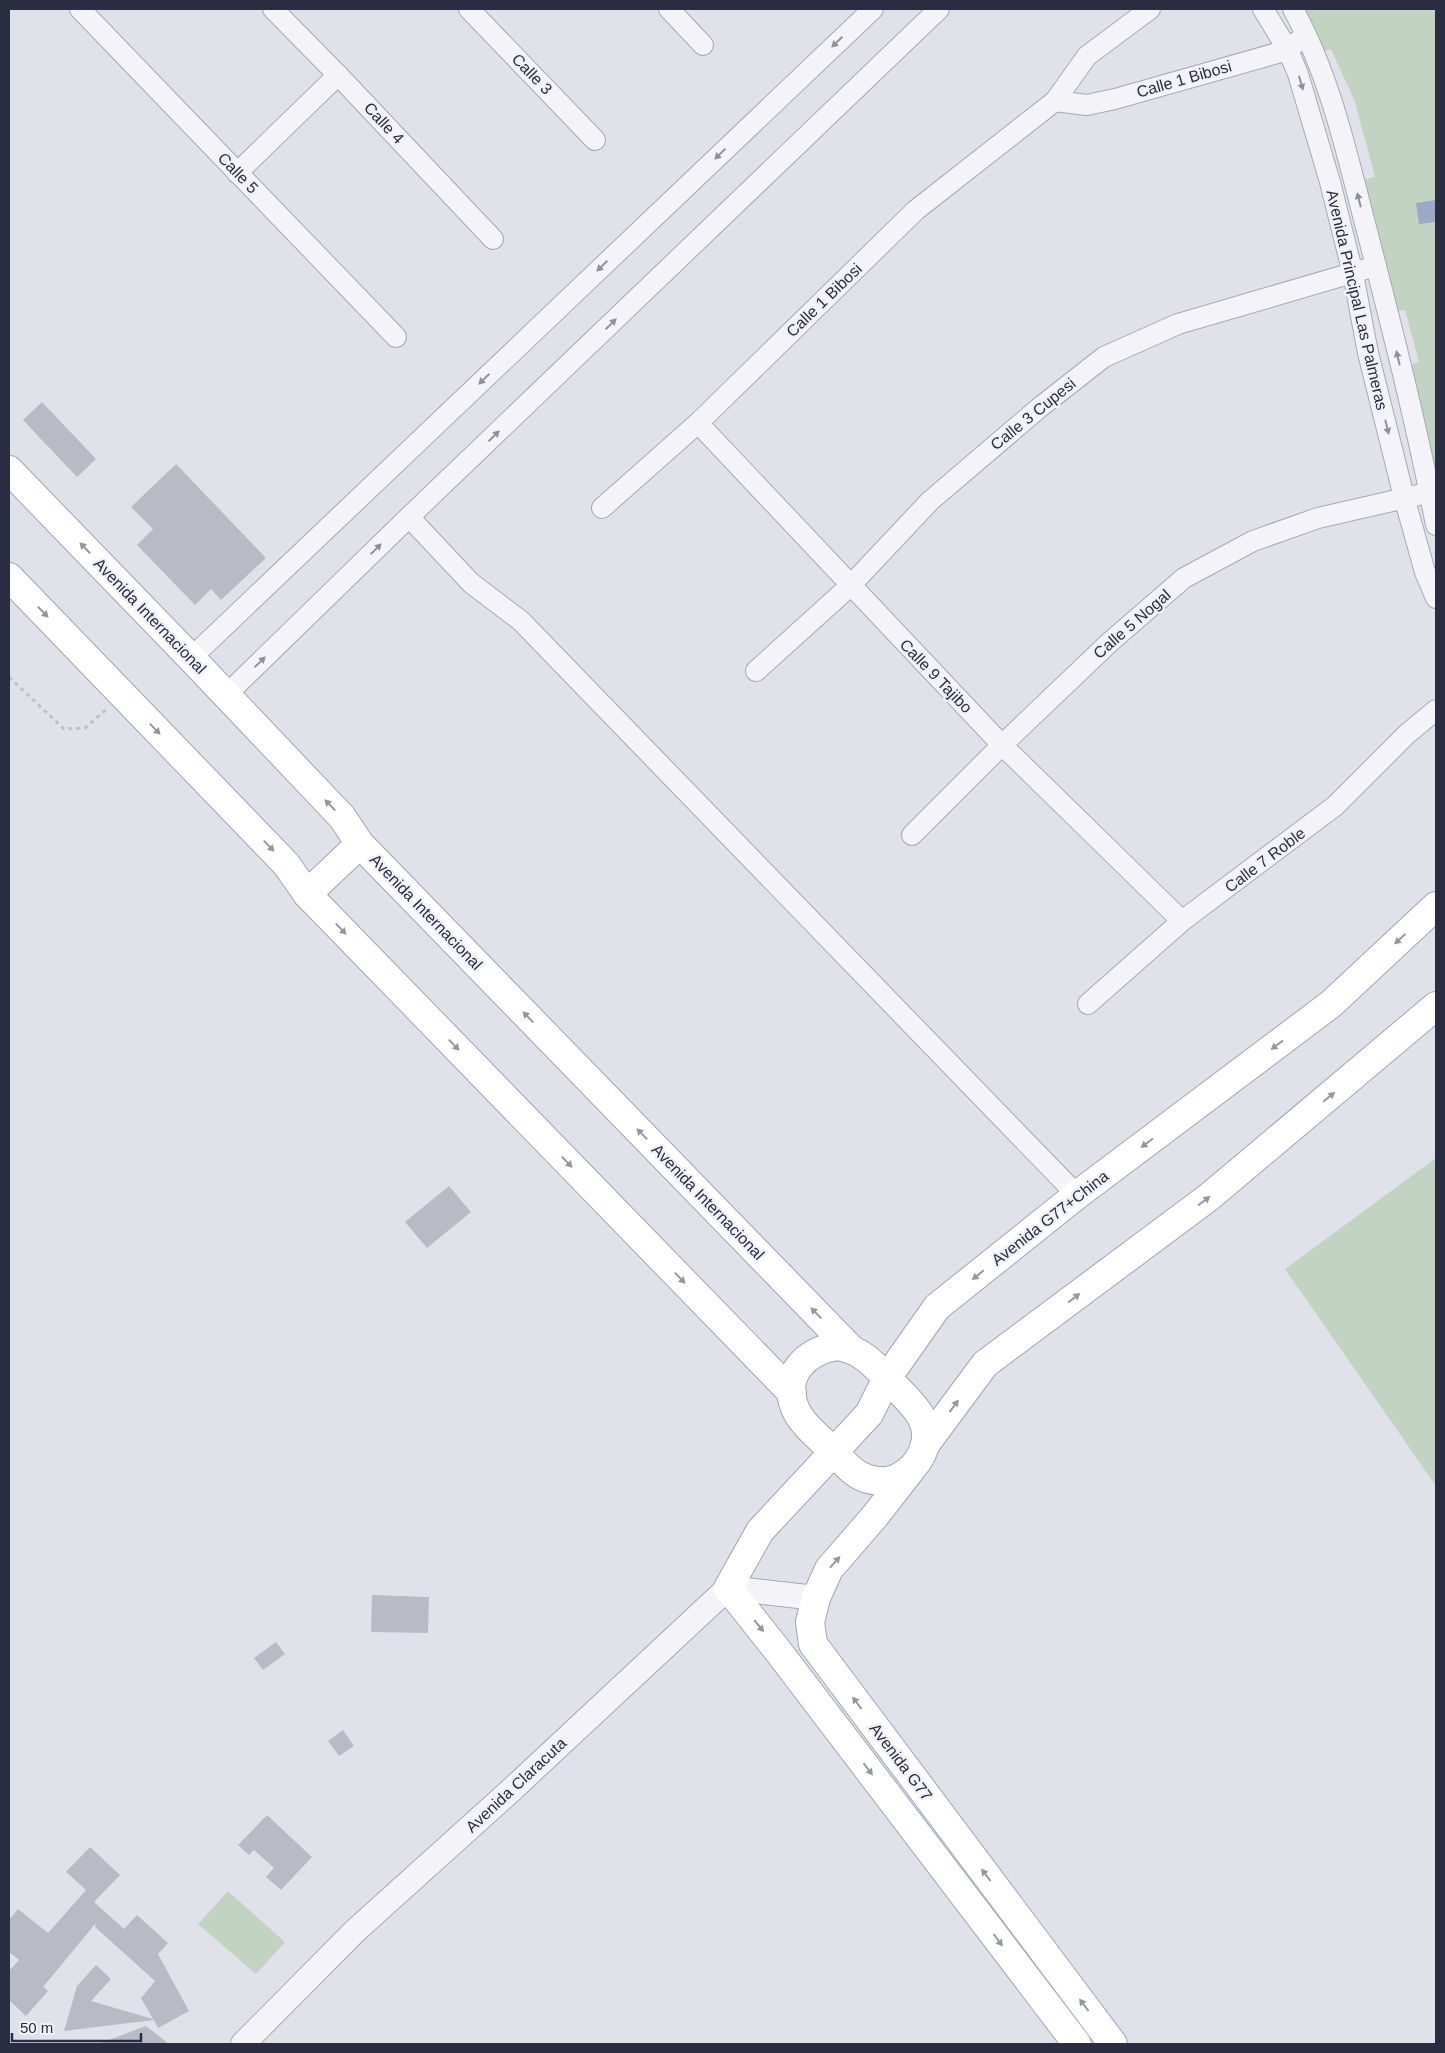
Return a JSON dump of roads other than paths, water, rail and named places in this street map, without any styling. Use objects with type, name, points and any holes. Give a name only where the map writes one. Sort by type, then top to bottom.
[{"type":"main road","name":"Avenida Internacional","points":[[9,470],[342,817],[360,844],[850,1348]]},
{"type":"main road","points":[[9,577],[286,864],[307,894],[792,1393]]},
{"type":"main road","points":[[307,894],[360,844]]},
{"type":"main road","name":"Avenida G77+China","points":[[728,1588],[760,1531],[869,1414],[887,1378],[937,1307],[1077,1195],[1331,1004],[1436,906]]},
{"type":"main road","points":[[926,1445],[985,1364],[1210,1197],[1436,1006]]},
{"type":"main road","points":[[910,1471],[897,1479],[882,1482],[867,1479],[854,1472],[803,1421],[795,1408],[792,1393],[794,1378],[800,1364],[812,1354],[824,1348],[837,1346],[850,1348],[862,1354],[887,1378],[921,1416],[926,1430],[926,1445]]},
{"type":"main road","name":"Avenida G77","points":[[926,1445],[920,1459],[875,1516],[829,1569],[816,1598],[810,1622],[813,1644],[1113,2044]]},
{"type":"main road","name":"Avenida G77","points":[[728,1588],[1077,2044]]},
{"type":"street","name":"Calle 5","points":[[80,9],[396,337]]},
{"type":"street","name":"Calle 4","points":[[273,9],[493,239]]},
{"type":"street","name":"Calle 3","points":[[469,9],[595,140]]},
{"type":"street","points":[[669,9],[704,45]]},
{"type":"street","points":[[191,658],[873,9]]},
{"type":"street","points":[[225,696],[939,9]]},
{"type":"street","name":"Calle 1 Bibosi","points":[[602,508],[698,423],[916,210],[1055,101],[1086,56],[1150,9]]},
{"type":"street","name":"Avenida Principal Las Palmeras","points":[[1263,9],[1288,50],[1298,74],[1330,182],[1352,274],[1368,353],[1404,497],[1425,572],[1436,598]]},
{"type":"street","name":"Avenida Principal Las Palmeras","points":[[1293,9],[1306,32],[1319,62],[1338,117],[1433,492],[1436,525]]},
{"type":"street","name":"Calle 1 Bibosi","points":[[1055,101],[1087,105],[1115,99],[1288,50],[1306,32]]},
{"type":"street","points":[[237,173],[338,75]]},
{"type":"street","name":"Calle 3 Cupesi","points":[[756,672],[850,586],[930,501],[1039,408],[1104,357],[1178,324],[1376,266]]},
{"type":"street","name":"Calle 9 Tajibo","points":[[698,423],[1002,745],[1182,921]]},
{"type":"street","name":"Calle 5 Nogal","points":[[912,835],[1002,745],[1110,642],[1184,578],[1253,541],[1318,518],[1404,497],[1433,492]]},
{"type":"street","points":[[409,517],[471,583],[521,621],[1077,1195]]},
{"type":"street","name":"Calle 7 Roble","points":[[1088,1004],[1182,921],[1335,806],[1407,734],[1436,710]]},
{"type":"street","points":[[728,1588],[816,1598]]},
{"type":"street","name":"Avenida Claracuta","points":[[243,2044],[355,1931],[507,1794],[728,1588]]},
{"type":"water","points":[[1436,200],[1436,222],[1419,224],[1416,203]]}]
